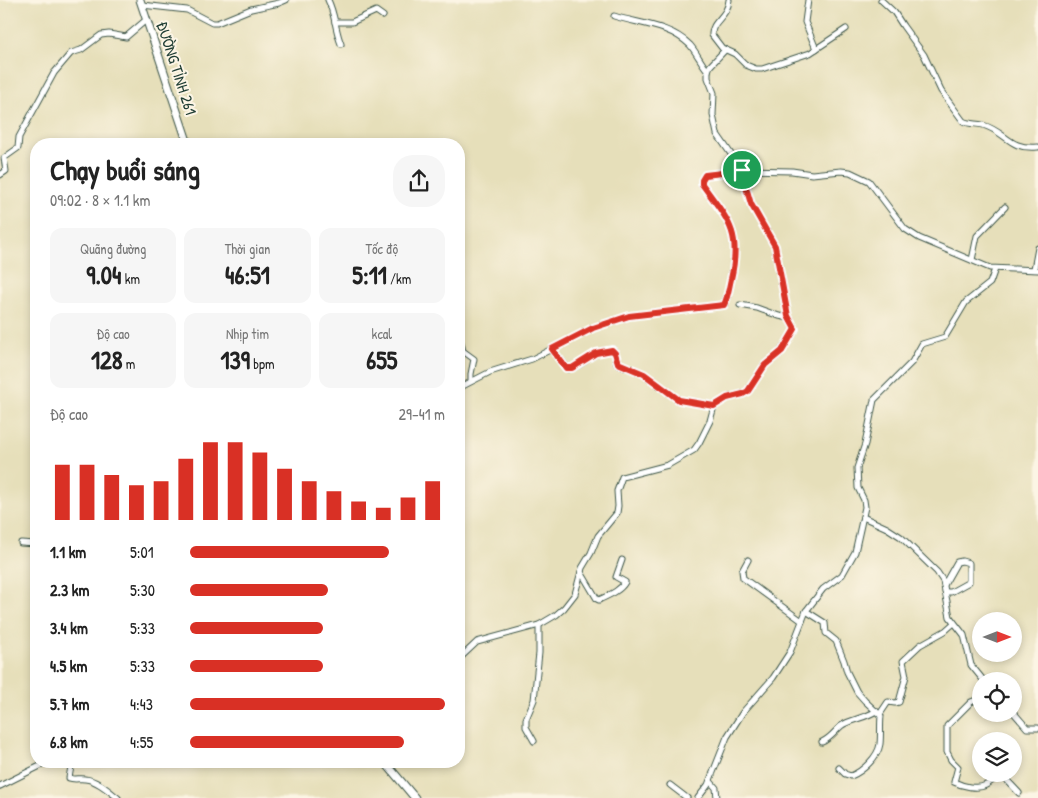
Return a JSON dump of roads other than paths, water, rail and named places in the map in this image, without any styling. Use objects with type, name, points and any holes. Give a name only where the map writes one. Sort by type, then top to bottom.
[{"type":"main road","name":"ĐƯỜNG TỈNH 261","points":[[141,3],[186,138]]},
{"type":"main road","points":[[390,768],[415,798]]},
{"type":"street","points":[[141,3],[187,10],[212,23],[217,23],[251,9],[286,0]]},
{"type":"street","points":[[328,0],[334,11],[341,44]]},
{"type":"street","points":[[729,0],[726,14],[711,30],[714,39],[725,50],[734,54],[751,67],[762,69],[804,56],[846,29]]},
{"type":"street","points":[[808,0],[806,22],[816,49]]},
{"type":"street","points":[[881,0],[894,12],[924,55],[941,91],[963,121],[984,125],[1017,146],[1038,147]]},
{"type":"street","points":[[335,22],[352,22],[376,11],[383,16]]},
{"type":"street","points":[[614,16],[666,30],[678,36],[692,47],[708,71]]},
{"type":"street","points":[[0,174],[6,171],[4,158],[18,148],[19,137],[49,81],[67,57],[74,51],[81,50],[89,45],[101,35],[109,34],[126,37],[146,20]]},
{"type":"street","points":[[552,349],[568,369],[596,353],[612,350],[618,363],[644,374],[679,400],[714,406],[727,398],[746,393],[765,365],[779,354],[795,330],[789,318],[775,246],[751,204],[741,168],[717,134],[714,115],[714,93],[708,78],[708,71],[710,66],[725,50]]},
{"type":"street","points":[[465,385],[496,369],[532,359],[593,328],[629,316],[724,305],[735,262],[735,247],[729,222],[702,184],[705,175],[741,168],[812,174],[850,172],[869,180],[905,229],[912,234],[972,260],[995,269],[1036,270],[1038,248]]},
{"type":"street","points":[[972,260],[978,236],[1005,207]]},
{"type":"street","points":[[698,798],[710,781],[727,737],[742,712],[776,674],[793,647],[806,611],[823,590],[842,575],[857,548],[865,504],[858,488],[857,468],[865,444],[874,400],[912,362],[922,344],[945,337],[966,302],[990,283],[995,269]]},
{"type":"street","points":[[740,305],[789,318]]},
{"type":"street","points":[[465,352],[474,359],[471,382]]},
{"type":"street","points":[[465,653],[477,642],[539,625],[556,615],[570,601],[578,586],[581,572],[598,536],[617,514],[617,492],[622,477],[668,465],[694,450],[710,421],[714,406]]},
{"type":"street","points":[[864,517],[901,536],[937,572],[944,585],[950,617],[964,635],[971,665],[977,672]]},
{"type":"street","points":[[21,543],[30,544]]},
{"type":"street","points":[[581,572],[599,600],[617,591],[625,583],[616,577],[622,560]]},
{"type":"street","points":[[748,560],[742,572],[743,578],[802,622]]},
{"type":"street","points":[[944,585],[958,562],[969,563],[969,582],[951,592],[945,592]]},
{"type":"street","points":[[806,611],[825,623],[826,633],[836,641],[847,672],[857,692],[878,712],[880,744],[877,752],[868,763],[851,776],[839,768]]},
{"type":"street","points":[[822,742],[831,737],[840,726],[878,712],[888,702],[899,702],[906,676],[903,661],[920,645],[946,631],[954,624]]},
{"type":"street","points":[[534,741],[526,727],[526,720],[534,700],[539,653],[539,625]]},
{"type":"street","points":[[972,702],[947,726],[947,752],[951,760],[958,767],[954,782],[968,787],[980,788],[999,776],[1003,776],[1019,794]]},
{"type":"street","points":[[1022,722],[1027,728],[1038,728]]},
{"type":"street","points":[[0,786],[36,768]]},
{"type":"street","points":[[71,768],[69,778],[90,780],[100,784],[118,798]]},
{"type":"street","points":[[710,781],[716,788],[716,798]]},
{"type":"street","points":[[670,785],[687,798]]}]
